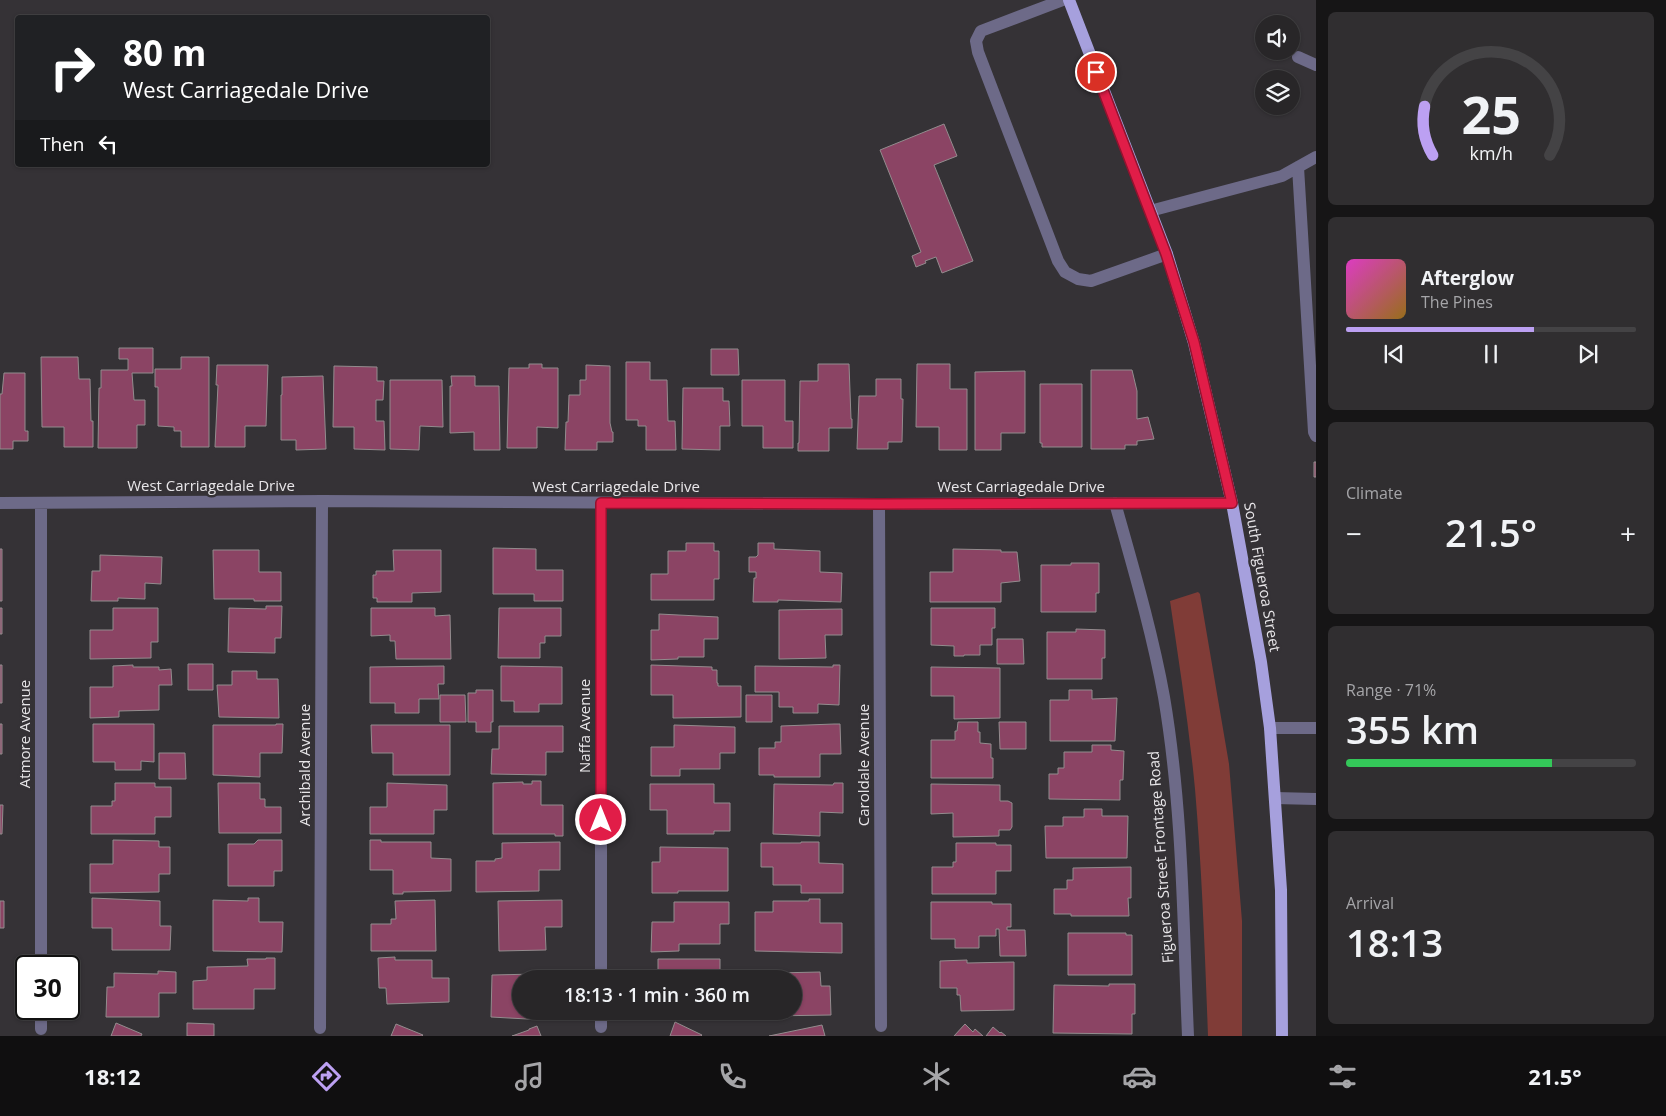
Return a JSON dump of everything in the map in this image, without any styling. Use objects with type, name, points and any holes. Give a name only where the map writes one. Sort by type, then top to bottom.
[{"type":"main road","name":"South Figueroa Street","points":[[1069,0],[1166,254],[1194,342],[1232,503],[1261,662],[1270,728],[1281,890],[1282,1036]]},
{"type":"street","points":[[1063,0],[981,31],[976,41],[978,52],[1058,261],[1065,272],[1078,279],[1091,281],[1166,254]]},
{"type":"street","points":[[1300,58],[1316,65]]},
{"type":"street","points":[[1150,211],[1282,176],[1316,157]]},
{"type":"street","points":[[1298,168],[1314,432],[1316,436]]},
{"type":"street","name":"West Carriagedale Drive","points":[[0,503],[322,501],[879,504],[1232,503]]},
{"type":"street","name":"Archibald Avenue","points":[[320,1028],[322,501]]},
{"type":"street","name":"Atmore Avenue","points":[[41,503],[41,955]]},
{"type":"street","name":"Naffa Avenue","points":[[601,503],[601,970]]},
{"type":"street","name":"Figueroa Street Frontage Road","points":[[1115,503],[1147,619],[1165,707],[1175,783],[1188,1036]]},
{"type":"street","name":"Caroldale Avenue","points":[[879,504],[881,1026]]},
{"type":"street","points":[[1270,728],[1316,728]]},
{"type":"street","points":[[1275,798],[1316,799]]},
{"type":"street","points":[[41,1020],[41,1029]]},
{"type":"street","points":[[601,1020],[601,1027]]},
{"type":"shaded area","points":[[1198,592],[1200,594],[1229,764],[1242,921],[1242,1036],[1208,1036],[1195,789],[1170,601]]},
{"type":"building","points":[[944,124],[957,156],[934,165],[973,261],[942,273],[936,257],[916,267],[912,256],[921,252],[880,150]]},
{"type":"building","points":[[119,348],[153,348],[153,373],[132,373],[134,400],[145,400],[145,425],[137,425],[137,448],[98,448],[101,370],[128,370],[128,359],[119,359]]},
{"type":"building","points":[[711,349],[738,349],[739,375],[711,375]]},
{"type":"building","points":[[41,357],[78,357],[79,379],[90,379],[93,447],[64,447],[64,427],[42,427]]},
{"type":"building","points":[[181,357],[209,357],[209,447],[181,447],[181,431],[174,431],[174,427],[158,426],[158,387],[155,387],[155,369],[181,369]]},
{"type":"building","points":[[626,362],[650,362],[650,380],[667,380],[668,421],[675,421],[676,450],[646,450],[646,426],[638,426],[638,420],[626,420]]},
{"type":"building","points":[[529,364],[542,364],[542,368],[558,368],[558,428],[537,427],[537,448],[507,448],[509,368],[529,368]]},
{"type":"building","points":[[818,364],[849,364],[852,428],[829,428],[829,451],[798,451],[800,381],[818,381]]},
{"type":"building","points":[[917,364],[950,364],[950,389],[967,389],[967,450],[939,450],[939,427],[916,427]]},
{"type":"building","points":[[217,365],[268,365],[266,426],[245,426],[245,447],[215,447]]},
{"type":"building","points":[[586,365],[610,366],[610,423],[613,432],[613,442],[597,442],[597,450],[565,450],[569,395],[580,395],[580,380],[586,380]]},
{"type":"building","points":[[334,366],[377,367],[377,381],[384,381],[383,400],[376,400],[376,421],[384,421],[385,450],[354,449],[354,427],[333,427]]},
{"type":"building","points":[[1091,370],[1132,370],[1137,391],[1137,419],[1148,417],[1154,439],[1137,441],[1137,445],[1125,445],[1125,449],[1091,449]]},
{"type":"building","points":[[1025,371],[1025,433],[1001,433],[1001,450],[975,450],[975,372]]},
{"type":"building","points":[[4,373],[25,373],[25,431],[28,431],[28,441],[13,441],[13,449],[0,449],[0,394],[2,394]]},
{"type":"building","points":[[323,376],[326,449],[296,450],[296,440],[281,440],[282,377]]},
{"type":"building","points":[[451,376],[475,376],[475,386],[499,386],[500,450],[474,450],[474,432],[450,433]]},
{"type":"building","points":[[876,379],[901,379],[901,399],[903,399],[902,442],[888,442],[888,449],[857,449],[859,396],[876,396]]},
{"type":"building","points":[[390,380],[442,380],[443,427],[420,426],[419,450],[390,449]]},
{"type":"building","points":[[742,380],[785,380],[785,421],[793,421],[793,448],[763,448],[763,426],[742,426]]},
{"type":"building","points":[[1040,384],[1082,384],[1082,447],[1042,447],[1042,443],[1040,443]]},
{"type":"building","points":[[683,388],[723,388],[723,401],[729,401],[730,426],[720,426],[720,450],[682,449]]},
{"type":"building","points":[[1314,462],[1316,462],[1316,477],[1314,477]]},
{"type":"building","points":[[686,543],[714,543],[714,551],[719,551],[719,579],[714,579],[714,600],[651,600],[651,574],[668,574],[668,551],[686,551]]},
{"type":"building","points":[[758,543],[774,543],[774,549],[820,551],[820,572],[842,573],[841,602],[778,600],[778,602],[753,602],[756,572],[749,572],[749,557],[756,557],[758,555]]},
{"type":"building","points":[[493,548],[536,549],[536,570],[563,570],[563,601],[534,601],[534,594],[493,594]]},
{"type":"building","points":[[0,549],[2,549],[2,601],[0,601]]},
{"type":"building","points":[[953,549],[1017,552],[1020,581],[1001,583],[1001,602],[930,602],[930,572],[953,572]]},
{"type":"building","points":[[213,550],[259,550],[259,572],[281,572],[281,601],[214,599]]},
{"type":"building","points":[[393,550],[441,550],[441,592],[412,593],[412,602],[377,602],[377,598],[373,598],[373,575],[376,575],[376,571],[394,571]]},
{"type":"building","points":[[100,555],[162,557],[161,584],[145,583],[145,599],[118,598],[118,601],[91,601],[92,571],[100,571]]},
{"type":"building","points":[[1071,563],[1099,563],[1099,593],[1096,593],[1096,612],[1041,612],[1041,565],[1071,565]]},
{"type":"building","points":[[266,606],[282,606],[281,638],[275,638],[275,653],[228,652],[229,608],[266,609]]},
{"type":"building","points":[[0,608],[2,608],[2,634],[0,634]]},
{"type":"building","points":[[113,608],[158,608],[158,642],[151,642],[151,658],[90,659],[90,630],[113,630]]},
{"type":"building","points":[[371,608],[435,608],[435,616],[450,615],[451,659],[396,659],[395,641],[390,641],[390,635],[371,636]]},
{"type":"building","points":[[499,608],[561,608],[561,636],[545,636],[545,643],[540,643],[540,658],[498,658]]},
{"type":"building","points":[[931,608],[995,608],[995,628],[992,628],[992,645],[980,645],[980,655],[954,656],[954,646],[931,645]]},
{"type":"building","points":[[842,609],[842,635],[825,635],[826,658],[779,659],[779,610]]},
{"type":"building","points":[[659,614],[718,617],[718,639],[704,639],[704,657],[651,660],[651,630],[659,630]]},
{"type":"building","points":[[1076,629],[1105,630],[1105,658],[1102,658],[1102,679],[1047,679],[1047,632],[1076,632]]},
{"type":"building","points":[[997,639],[1023,639],[1024,664],[997,664]]},
{"type":"building","points":[[188,664],[213,664],[213,690],[188,690]]},
{"type":"building","points":[[0,665],[2,665],[2,703],[0,703]]},
{"type":"building","points":[[133,665],[133,667],[159,667],[159,670],[171,669],[172,685],[159,685],[159,710],[119,711],[119,717],[90,718],[90,687],[113,687],[113,666]]},
{"type":"building","points":[[651,665],[712,667],[712,670],[717,670],[718,686],[741,686],[741,717],[673,718],[673,695],[651,695]]},
{"type":"building","points":[[833,665],[840,665],[839,705],[818,704],[818,713],[793,713],[793,707],[779,707],[779,692],[755,692],[755,666],[833,667]]},
{"type":"building","points":[[444,666],[444,684],[438,684],[439,699],[419,699],[419,713],[395,713],[395,703],[370,703],[370,667]]},
{"type":"building","points":[[501,666],[562,667],[562,704],[539,704],[539,712],[514,712],[514,701],[501,701]]},
{"type":"building","points":[[931,667],[1000,668],[1000,718],[954,719],[954,696],[931,696]]},
{"type":"building","points":[[232,671],[257,671],[257,679],[278,679],[279,718],[219,717],[217,685],[232,685]]},
{"type":"building","points":[[476,690],[493,690],[493,722],[491,722],[491,732],[476,732],[476,722],[468,722],[468,693],[476,693]]},
{"type":"building","points":[[1069,690],[1092,690],[1092,699],[1117,698],[1115,741],[1050,741],[1050,700],[1069,700]]},
{"type":"building","points":[[440,695],[465,695],[466,722],[440,722]]},
{"type":"building","points":[[746,695],[772,695],[772,722],[746,722]]},
{"type":"building","points":[[958,722],[978,722],[980,743],[991,744],[993,778],[931,778],[931,740],[955,740]]},
{"type":"building","points":[[999,722],[1026,722],[1026,749],[1000,749]]},
{"type":"building","points":[[0,724],[2,724],[2,754],[0,754]]},
{"type":"building","points":[[93,724],[154,724],[154,762],[141,761],[141,770],[115,770],[115,762],[93,762]]},
{"type":"building","points":[[283,724],[282,753],[260,753],[260,777],[213,775],[213,725]]},
{"type":"building","points":[[840,724],[841,754],[820,754],[820,777],[774,777],[774,775],[759,775],[759,748],[775,748],[775,742],[781,742],[781,726]]},
{"type":"building","points":[[371,725],[450,725],[450,775],[393,775],[393,753],[372,753]]},
{"type":"building","points":[[674,725],[735,727],[735,753],[720,753],[720,769],[680,769],[680,776],[651,776],[651,747],[674,747]]},
{"type":"building","points":[[499,726],[563,726],[563,752],[546,752],[546,775],[491,774],[492,749],[499,749]]},
{"type":"building","points":[[1092,745],[1111,745],[1111,750],[1124,751],[1123,780],[1120,780],[1120,800],[1049,799],[1049,774],[1058,774],[1058,768],[1064,768],[1064,752],[1092,752]]},
{"type":"building","points":[[159,753],[185,753],[186,779],[159,779]]},
{"type":"building","points":[[532,781],[541,781],[541,805],[563,805],[563,836],[555,836],[555,834],[493,834],[493,783],[523,782],[523,784],[532,784]]},
{"type":"building","points":[[115,783],[155,783],[155,787],[171,787],[171,817],[155,817],[155,834],[91,834],[91,806],[112,806],[112,801],[115,801]]},
{"type":"building","points":[[218,783],[260,783],[260,799],[265,799],[265,807],[281,807],[281,833],[219,833]]},
{"type":"building","points":[[387,783],[447,785],[447,810],[434,810],[434,834],[370,834],[370,807],[387,807]]},
{"type":"building","points":[[834,783],[843,783],[843,813],[820,812],[820,836],[773,834],[774,784],[833,785]]},
{"type":"building","points":[[650,784],[714,784],[714,803],[730,803],[730,831],[714,831],[714,834],[667,834],[667,810],[650,810]]},
{"type":"building","points":[[931,784],[1000,785],[1000,801],[1012,803],[1012,827],[1010,830],[999,830],[999,836],[953,837],[953,813],[931,814]]},
{"type":"building","points":[[0,805],[3,805],[2,834],[0,834]]},
{"type":"building","points":[[1084,809],[1102,809],[1102,816],[1128,816],[1127,858],[1046,858],[1045,826],[1063,826],[1063,817],[1084,817]]},
{"type":"building","points":[[113,840],[159,841],[159,847],[170,847],[170,874],[159,874],[159,892],[90,893],[90,864],[113,864]]},
{"type":"building","points":[[258,840],[282,840],[282,871],[274,871],[274,886],[228,886],[228,844],[254,844]]},
{"type":"building","points":[[370,840],[381,840],[381,842],[431,842],[431,858],[451,859],[451,891],[393,894],[393,870],[370,870]]},
{"type":"building","points":[[560,842],[560,870],[539,870],[539,891],[476,892],[476,861],[495,861],[495,859],[502,858],[502,843]]},
{"type":"building","points":[[819,842],[819,863],[843,864],[843,893],[801,893],[801,885],[773,885],[773,867],[761,867],[761,843]]},
{"type":"building","points":[[956,843],[1011,845],[1011,871],[996,871],[996,894],[932,894],[932,867],[953,867],[953,862],[956,862]]},
{"type":"building","points":[[660,847],[728,848],[728,891],[652,893],[652,862],[660,862]]},
{"type":"building","points":[[1131,867],[1131,898],[1128,898],[1129,916],[1071,916],[1071,914],[1054,914],[1054,889],[1067,889],[1067,880],[1073,880],[1073,868]]},
{"type":"building","points":[[92,898],[160,901],[160,926],[171,926],[170,950],[112,950],[112,928],[92,928]]},
{"type":"building","points":[[248,898],[259,898],[259,922],[283,922],[282,952],[213,951],[213,900],[248,901]]},
{"type":"building","points":[[809,899],[820,899],[820,923],[842,923],[842,953],[755,951],[755,912],[773,912],[773,901],[809,901]]},
{"type":"building","points":[[435,900],[436,951],[371,951],[371,924],[391,924],[391,919],[396,919],[395,901]]},
{"type":"building","points":[[562,900],[562,927],[545,927],[546,950],[499,951],[498,901]]},
{"type":"building","points":[[0,901],[4,901],[4,928],[0,928]]},
{"type":"building","points":[[674,902],[729,902],[729,924],[720,924],[720,944],[679,944],[679,951],[651,952],[652,922],[674,922]]},
{"type":"building","points":[[931,902],[992,902],[992,904],[1011,904],[1011,927],[1007,927],[1007,930],[1025,930],[1026,956],[1000,956],[999,929],[996,929],[996,936],[979,936],[979,948],[955,948],[955,939],[931,939]]},
{"type":"building","points":[[1068,933],[1126,933],[1126,935],[1132,935],[1132,975],[1068,975]]},
{"type":"building","points":[[395,957],[395,960],[432,960],[432,978],[449,978],[449,1002],[387,1004],[386,988],[379,988],[378,958]]},
{"type":"building","points":[[275,958],[275,989],[254,989],[254,1009],[193,1009],[193,981],[207,980],[207,967],[248,966],[247,959]]},
{"type":"building","points":[[658,959],[720,959],[720,970],[658,970]]},
{"type":"building","points":[[967,960],[967,963],[1014,962],[1014,1010],[961,1011],[960,995],[957,995],[957,988],[940,988],[940,961]]},
{"type":"building","points":[[158,971],[176,972],[176,993],[159,993],[159,1017],[106,1017],[107,987],[114,987],[114,973],[158,974]]},
{"type":"building","points":[[802,972],[820,972],[821,986],[830,986],[831,1015],[802,1015]]},
{"type":"building","points":[[492,975],[512,975],[512,1018],[491,1017]]},
{"type":"building","points":[[1109,984],[1135,984],[1135,1014],[1132,1014],[1132,1034],[1053,1033],[1054,985],[1109,986]]},
{"type":"building","points":[[675,1022],[702,1035],[670,1036]]},
{"type":"building","points":[[116,1023],[142,1034],[141,1036],[111,1036]]},
{"type":"building","points":[[187,1023],[214,1024],[214,1036],[187,1036]]},
{"type":"building","points":[[396,1024],[423,1035],[391,1036]]},
{"type":"building","points":[[965,1024],[973,1032],[975,1029],[983,1036],[954,1036]]},
{"type":"building","points":[[822,1025],[825,1036],[769,1036]]},
{"type":"building","points":[[537,1026],[541,1036],[512,1036],[529,1030]]},
{"type":"building","points":[[993,1027],[1000,1033],[1006,1036],[986,1036]]},
{"type":"route","points":[[601,820],[601,503],[1232,503],[1194,342],[1166,254],[1096,72]]}]
